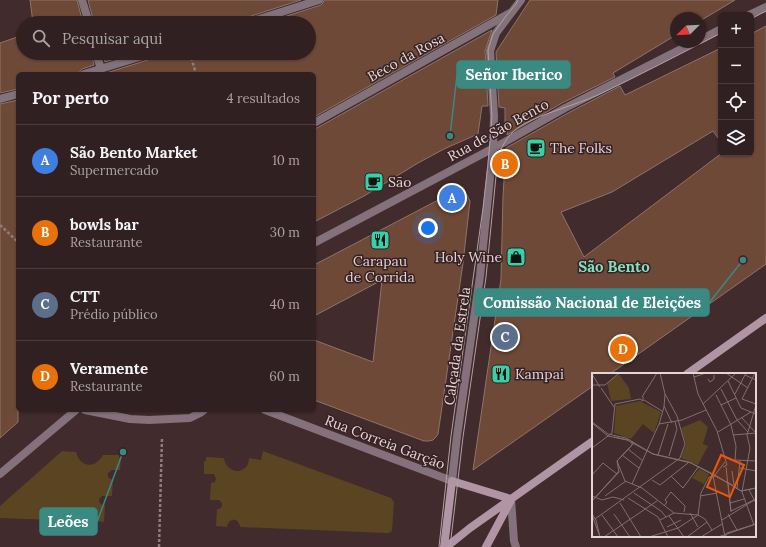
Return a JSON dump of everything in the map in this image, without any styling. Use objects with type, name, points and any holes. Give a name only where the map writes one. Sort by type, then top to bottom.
[{"type":"main road","points":[[688,373],[766,318]]},
{"type":"main road","points":[[444,547],[592,442]]},
{"type":"main road","points":[[452,481],[511,499]]},
{"type":"main road","name":"Calçada da Estrela","points":[[444,547],[452,481]]},
{"type":"main road","points":[[486,547],[511,499]]},
{"type":"street","points":[[82,0],[86,16]]},
{"type":"street","points":[[269,16],[320,0]]},
{"type":"street","name":"Calçada da Estrela","points":[[452,481],[480,276],[493,148],[494,116],[490,51],[496,33],[521,0]]},
{"type":"street","points":[[754,13],[766,7]]},
{"type":"street","name":"Beco da Rosa","points":[[316,122],[510,13]]},
{"type":"street","points":[[706,37],[718,31]]},
{"type":"street","name":"Rua de São Bento","points":[[316,242],[565,108],[683,48]]},
{"type":"street","points":[[98,60],[101,69]]},
{"type":"street","points":[[91,72],[130,60]]},
{"type":"street","points":[[0,99],[16,95]]},
{"type":"street","points":[[0,474],[74,412]]},
{"type":"street","points":[[95,412],[130,419],[149,420],[190,418],[201,412]]},
{"type":"street","name":"Rua Correia Garção","points":[[270,412],[452,481]]},
{"type":"street","points":[[511,499],[514,541],[516,547]]},
{"type":"path","points":[[192,60],[195,72]]},
{"type":"path","points":[[0,224],[16,240]]},
{"type":"path","points":[[159,547],[162,438]]},
{"type":"shaded area","points":[[62,451],[76,452],[81,461],[88,465],[96,463],[103,455],[119,455],[119,458],[121,458],[120,470],[112,470],[108,473],[108,477],[113,479],[112,496],[102,496],[99,499],[100,504],[105,505],[104,522],[93,521],[93,518],[87,514],[82,517],[80,521],[0,518],[0,506]]},
{"type":"shaded area","points":[[263,451],[391,498],[394,502],[392,531],[386,533],[240,527],[236,520],[232,520],[227,527],[216,526],[217,509],[221,508],[222,503],[219,500],[210,500],[211,483],[215,482],[216,479],[214,474],[204,474],[204,461],[206,461],[206,457],[224,458],[229,468],[239,471],[243,470],[247,466],[249,458],[261,460]]},
{"type":"building","points":[[30,0],[77,0],[81,16],[32,16]]},
{"type":"building","points":[[88,0],[301,0],[251,16],[92,16]]},
{"type":"building","points":[[324,0],[498,0],[496,15],[316,116],[316,72],[109,72],[148,60],[316,60],[316,16],[287,16],[321,5]]},
{"type":"building","points":[[530,0],[735,0],[706,17],[706,12],[670,12],[670,39],[613,73],[615,77],[562,103],[507,135],[508,122],[505,123],[505,108],[499,107],[496,52]]},
{"type":"building","points":[[766,26],[766,264],[611,373],[592,373],[592,387],[473,470],[501,279],[506,148],[620,86],[625,95],[718,49],[718,138],[713,131],[612,192],[561,212],[584,257],[718,156],[754,156],[754,32]]},
{"type":"building","points":[[492,30],[485,51],[488,106],[482,106],[478,134],[446,148],[418,163],[364,196],[316,221],[317,128]]},
{"type":"building","points":[[16,37],[16,60],[93,60],[94,65],[82,69],[80,72],[16,72],[16,89],[0,93],[0,43]]},
{"type":"building","points":[[16,100],[16,412],[18,412],[18,422],[0,438],[0,104]]},
{"type":"building","points":[[463,187],[470,201],[463,263],[438,434],[433,440],[424,441],[316,401],[316,341],[373,362],[382,280],[316,315],[316,264]]},
{"type":"tram line","points":[[439,547],[451,436],[488,164],[492,117],[488,50],[493,34],[518,0]]},
{"type":"tram line","points":[[754,17],[766,11]]},
{"type":"tram line","points":[[450,547],[463,437],[486,277],[498,156],[502,146],[507,138],[522,125],[540,116],[598,95],[718,35]]},
{"type":"place","name":"Señor Iberico","points":[[450,136]]},
{"type":"place","name":"The Folks","points":[[536,148]]},
{"type":"place","name":"bowls bar","points":[[505,164]]},
{"type":"place","name":"São","points":[[374,182]]},
{"type":"place","name":"São Bento Market","points":[[452,198]]},
{"type":"place","name":"Carapau de Corrida","points":[[380,240]]},
{"type":"place","name":"Holy Wine","points":[[516,257]]},
{"type":"place","name":"Comissão Nacional de Eleições","points":[[743,260]]},
{"type":"place","name":"CTT","points":[[505,337]]},
{"type":"place","name":"Veramente","points":[[623,349]]},
{"type":"place","name":"Kampai","points":[[501,374]]},
{"type":"place","name":"Leões","points":[[123,452]]},
{"type":"district","name":"São Bento","points":[[614,266]]}]
